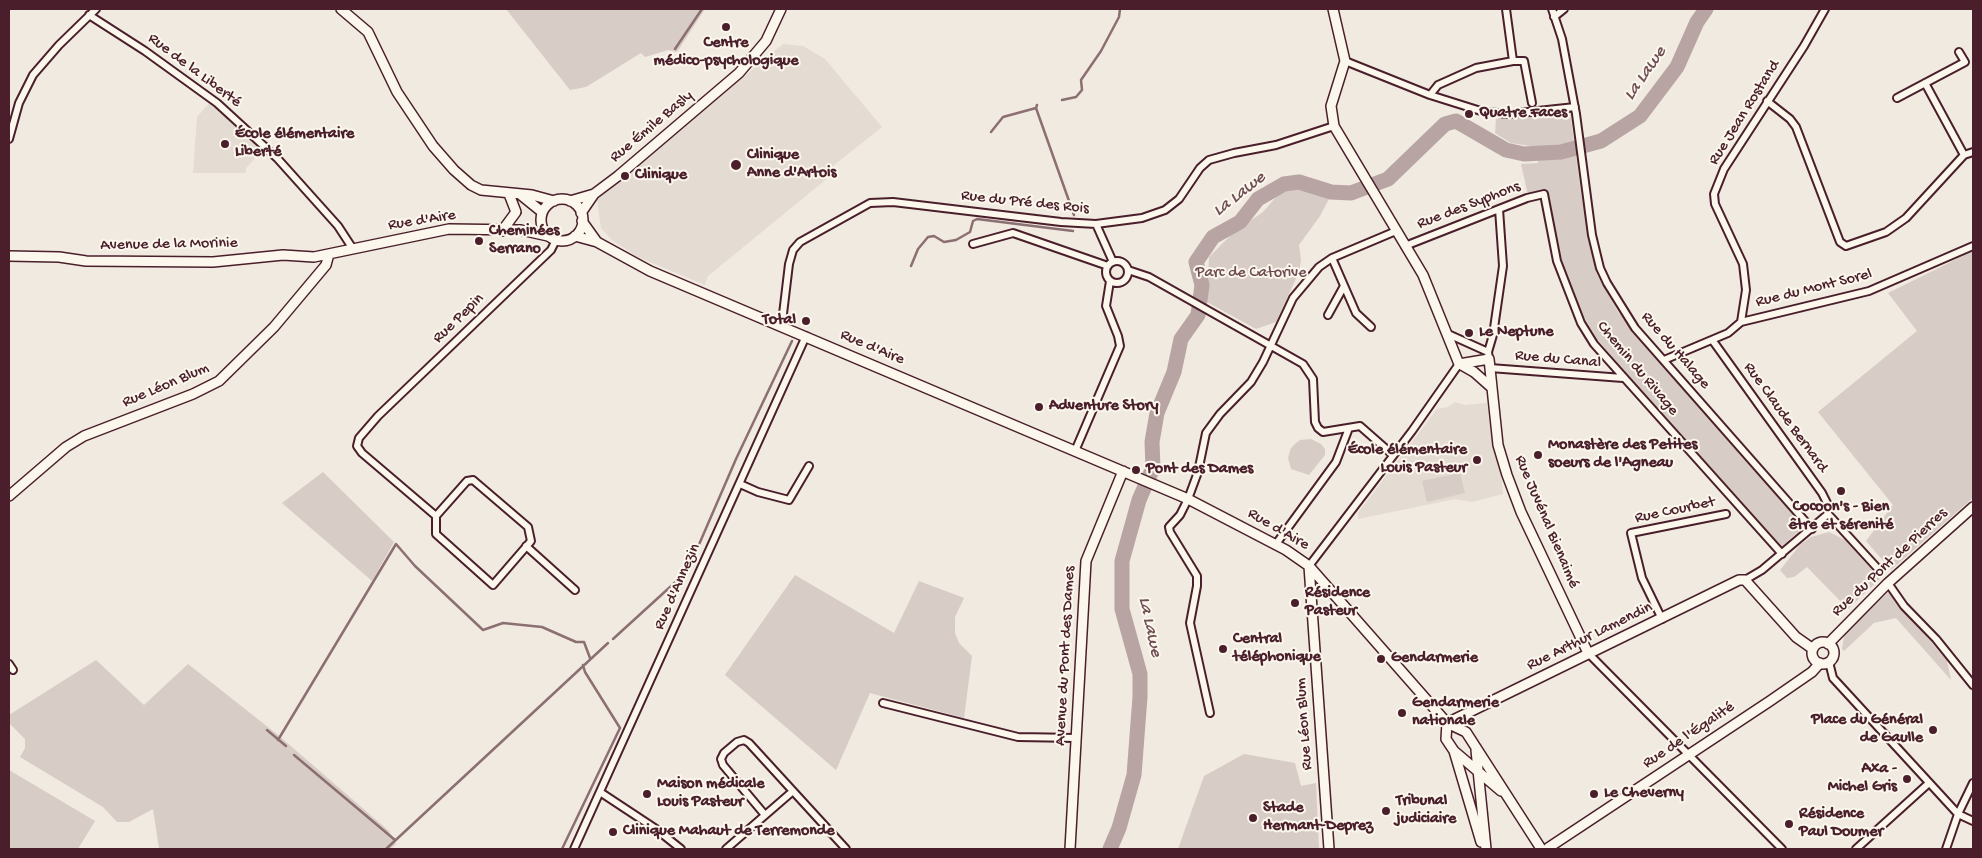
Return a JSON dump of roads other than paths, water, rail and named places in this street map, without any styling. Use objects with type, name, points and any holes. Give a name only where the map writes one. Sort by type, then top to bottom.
[{"type":"street","points":[[9,139],[20,103],[32,76],[96,9]]},
{"type":"street","points":[[342,9],[368,32],[396,90],[433,146],[471,185],[490,192],[520,194],[554,201],[563,199],[570,201],[582,217],[575,236],[568,240],[521,230]]},
{"type":"street","name":"Rue Émile Basly","points":[[582,217],[594,194],[739,73],[766,41],[781,9]]},
{"type":"street","points":[[1333,9],[1345,61],[1331,106],[1334,126],[1424,275],[1459,364],[1474,372],[1492,388]]},
{"type":"street","points":[[1506,9],[1513,61]]},
{"type":"street","name":"Rue du Halage","points":[[1552,9],[1562,40],[1575,107],[1592,235],[1600,268],[1623,312],[1810,530]]},
{"type":"street","points":[[1554,17],[1564,9]]},
{"type":"street","name":"Rue Jean Rostand","points":[[1741,322],[1746,290],[1743,264],[1715,204],[1714,194],[1724,169],[1804,46],[1825,9]]},
{"type":"street","name":"Rue de la Liberté","points":[[89,15],[138,46],[217,103],[277,158],[338,226],[353,249]]},
{"type":"street","points":[[1897,98],[1965,62],[1959,52]]},
{"type":"street","points":[[1345,61],[1430,95],[1484,112],[1510,114],[1575,107]]},
{"type":"street","points":[[1430,95],[1438,85],[1468,72],[1513,61],[1524,61],[1532,103]]},
{"type":"street","points":[[1925,83],[1964,155]]},
{"type":"street","points":[[1767,101],[1790,119],[1796,127],[1840,242],[1846,246],[1886,232],[1906,218],[1964,155],[1973,152]]},
{"type":"street","name":"Rue du Pré des Rois","points":[[779,325],[783,314],[789,264],[793,250],[800,242],[870,203],[894,202],[1061,222],[1096,224],[1142,218],[1165,210],[1179,199],[1200,168],[1210,160],[1234,153],[1276,145],[1334,126]]},
{"type":"street","points":[[502,231],[516,212],[510,194]]},
{"type":"street","points":[[520,194],[542,217],[552,238]]},
{"type":"street","name":"Rue Émile Basly","points":[[570,201],[594,194]]},
{"type":"street","name":"Rue des Syphons","points":[[1405,246],[1527,198],[1544,194]]},
{"type":"street","name":"Chemin du Rivage","points":[[1544,194],[1557,261],[1581,323],[1594,344],[1784,552]]},
{"type":"street","points":[[521,230],[542,217],[554,201]]},
{"type":"street","points":[[1309,566],[1459,364],[1489,360],[1503,266],[1499,209]]},
{"type":"street","name":"Rue d'Aire","points":[[582,217],[597,242]]},
{"type":"street","points":[[1075,451],[1120,346],[1106,306],[1110,281],[1107,276],[1110,264],[1096,224]]},
{"type":"street","name":"Rue d'Aire","points":[[329,254],[450,229],[521,230]]},
{"type":"street","points":[[1210,713],[1190,623],[1197,576],[1170,532],[1169,527],[1180,515],[1188,499],[1198,472],[1206,433],[1220,414],[1251,382],[1272,346],[1293,298],[1314,271],[1332,258],[1396,231]]},
{"type":"street","points":[[973,244],[1013,234],[1110,264],[1122,263],[1128,270],[1150,277],[1303,364],[1313,379],[1315,422],[1318,428],[1324,432],[1360,426],[1393,455]]},
{"type":"street","name":"Rue d'Aire","points":[[575,236],[597,242],[650,272],[806,336],[1188,499],[1276,544],[1309,566],[1447,723]]},
{"type":"street","name":"Rue Pepin","points":[[436,516],[357,446],[359,438],[378,416],[551,250],[552,238]]},
{"type":"street","name":"Rue du Mont Sorel","points":[[1664,360],[1713,341],[1728,333],[1741,322],[1869,291],[1900,280],[1973,246]]},
{"type":"street","name":"Avenue de la Morinie","points":[[9,256],[58,257],[86,260],[213,262],[282,255],[314,257],[329,254]]},
{"type":"street","name":"Rue Léon Blum","points":[[9,496],[66,447],[84,436],[193,394],[219,381],[257,345],[326,265],[329,254]]},
{"type":"street","points":[[314,257],[315,277]]},
{"type":"street","points":[[1332,258],[1356,313],[1371,328]]},
{"type":"street","points":[[1110,281],[1117,283],[1124,280],[1128,270]]},
{"type":"street","points":[[1328,315],[1344,286]]},
{"type":"street","name":"Rue du Canal","points":[[1448,334],[1489,360],[1624,378]]},
{"type":"street","name":"Rue d'Annezin","points":[[574,849],[806,336]]},
{"type":"street","name":"Rue Claude Bernard","points":[[1713,341],[1818,488],[1828,505],[1828,514]]},
{"type":"street","name":"Rue Juvénal Bienaimé","points":[[1489,360],[1498,445],[1507,475],[1521,512],[1588,653]]},
{"type":"street","points":[[1276,544],[1336,462],[1349,428]]},
{"type":"street","points":[[740,484],[758,492],[789,500],[810,466]]},
{"type":"street","name":"Avenue du Pont des Dames","points":[[1070,849],[1086,561],[1123,471]]},
{"type":"street","points":[[474,480],[528,528],[531,541],[493,585],[436,534],[436,516],[467,481],[474,480]]},
{"type":"street","name":"Rue du Pont de Pierres","points":[[1828,644],[1888,583],[1973,507]]},
{"type":"street","name":"Rue Courbet","points":[[1662,619],[1642,578],[1631,533],[1726,514]]},
{"type":"street","points":[[1813,649],[1796,637],[1745,580],[1762,570],[1828,514],[1880,571]]},
{"type":"street","points":[[526,546],[575,590]]},
{"type":"street","name":"Rue Léon Blum","points":[[1309,566],[1329,849]]},
{"type":"street","name":"Rue Arthur Lamendin","points":[[1447,723],[1588,653],[1662,619],[1732,582],[1745,580]]},
{"type":"street","points":[[1888,583],[1904,606],[1936,639],[1973,685]]},
{"type":"street","points":[[1813,649],[1822,642],[1833,648],[1834,654],[1825,663]]},
{"type":"street","points":[[1813,649],[1813,656],[1825,663],[1833,678],[1929,783],[1958,814],[1973,821]]},
{"type":"street","points":[[1588,653],[1782,849]]},
{"type":"street","name":"Rue de l'Égalité","points":[[1544,849],[1689,755],[1825,663]]},
{"type":"street","points":[[883,703],[1018,737],[1077,738]]},
{"type":"street","points":[[1506,795],[1454,751],[1446,739],[1447,723],[1462,728],[1476,746],[1506,795],[1544,849]]},
{"type":"street","points":[[766,815],[723,765],[721,759],[730,747],[744,740],[749,743],[846,849]]},
{"type":"street","points":[[1476,746],[1485,849]]},
{"type":"street","points":[[1454,751],[1485,849]]},
{"type":"street","points":[[1856,849],[1929,783]]},
{"type":"street","points":[[1946,849],[1958,814],[1973,783]]},
{"type":"street","points":[[726,849],[793,791]]},
{"type":"street","points":[[600,792],[656,829],[681,849]]},
{"type":"waterway","points":[[675,49],[702,9]]},
{"type":"waterway","points":[[1062,100],[1076,97],[1082,90],[1081,80],[1101,51],[1119,17],[1120,9]]},
{"type":"waterway","name":"La Lawe","points":[[1110,849],[1119,828],[1134,775],[1140,697],[1140,674],[1122,609],[1122,561],[1139,500],[1153,468],[1152,442],[1157,413],[1174,372],[1181,339],[1198,315],[1202,285],[1196,262],[1213,237],[1240,222],[1258,199],[1284,184],[1299,182],[1331,192],[1351,193],[1388,179],[1445,124],[1456,121],[1506,150],[1524,154],[1561,152],[1601,141],[1640,116],[1677,67],[1697,22],[1706,9]]},
{"type":"waterway","points":[[1037,105],[1036,108],[1074,215]]},
{"type":"waterway","points":[[991,132],[1003,117],[1036,108]]},
{"type":"waterway","points":[[911,266],[918,249],[928,237],[934,236],[944,242],[956,240],[970,232],[973,221],[977,219],[1073,231]]},
{"type":"waterway","points":[[613,639],[681,577],[691,563],[736,459],[792,341]]},
{"type":"waterway","points":[[278,740],[396,544],[415,566],[483,630],[503,623],[542,627],[576,642],[584,642],[590,658]]},
{"type":"waterway","points":[[386,849],[608,643]]},
{"type":"waterway","points":[[562,849],[620,728],[585,672],[583,665]]},
{"type":"waterway","points":[[267,730],[286,746]]},
{"type":"waterway","points":[[294,755],[395,840]]},
{"type":"place","name":"Centre médico-psychologique","points":[[726,27]]},
{"type":"place","name":"Quatre Faces","points":[[1469,114]]},
{"type":"place","name":"École élémentaire Liberté","points":[[225,144]]},
{"type":"place","name":"Clinique Anne d'Artois","points":[[736,165]]},
{"type":"place","name":"Clinique","points":[[625,176]]},
{"type":"place","name":"Cheminées Serrano","points":[[479,241]]},
{"type":"place","name":"Total","points":[[806,321]]},
{"type":"place","name":"Le Neptune","points":[[1469,333]]},
{"type":"place","name":"Adventure Story","points":[[1039,407]]},
{"type":"place","name":"Monastère des Petites soeurs de l'Agneau","points":[[1538,455]]},
{"type":"place","name":"École élémentaire Louis Pasteur","points":[[1477,460]]},
{"type":"place","name":"Pont des Dames","points":[[1136,470]]},
{"type":"place","name":"Cocoon's - Bien être et sérenité","points":[[1841,491]]},
{"type":"place","name":"Résidence Pasteur","points":[[1295,603]]},
{"type":"place","name":"Central téléphonique","points":[[1223,649]]},
{"type":"place","name":"Gendarmerie","points":[[1381,659]]},
{"type":"place","name":"Gendarmerie nationale","points":[[1402,713]]},
{"type":"place","name":"Place du Général de Gaulle","points":[[1933,730]]},
{"type":"place","name":"Axa - Michel Gris","points":[[1907,779]]},
{"type":"place","name":"Maison médicale Louis Pasteur","points":[[647,794]]},
{"type":"place","name":"Le Cheverny","points":[[1594,794]]},
{"type":"place","name":"Tribunal judiciaire","points":[[1386,811]]},
{"type":"place","name":"Stade Hermant-Deprez","points":[[1253,818]]},
{"type":"place","name":"Résidence Paul Doumer","points":[[1789,824]]},
{"type":"place","name":"Clinique Mahaut de Terremonde","points":[[613,832]]},
{"type":"park label","name":"Parc de Catorive","points":[[1251,274]]}]
